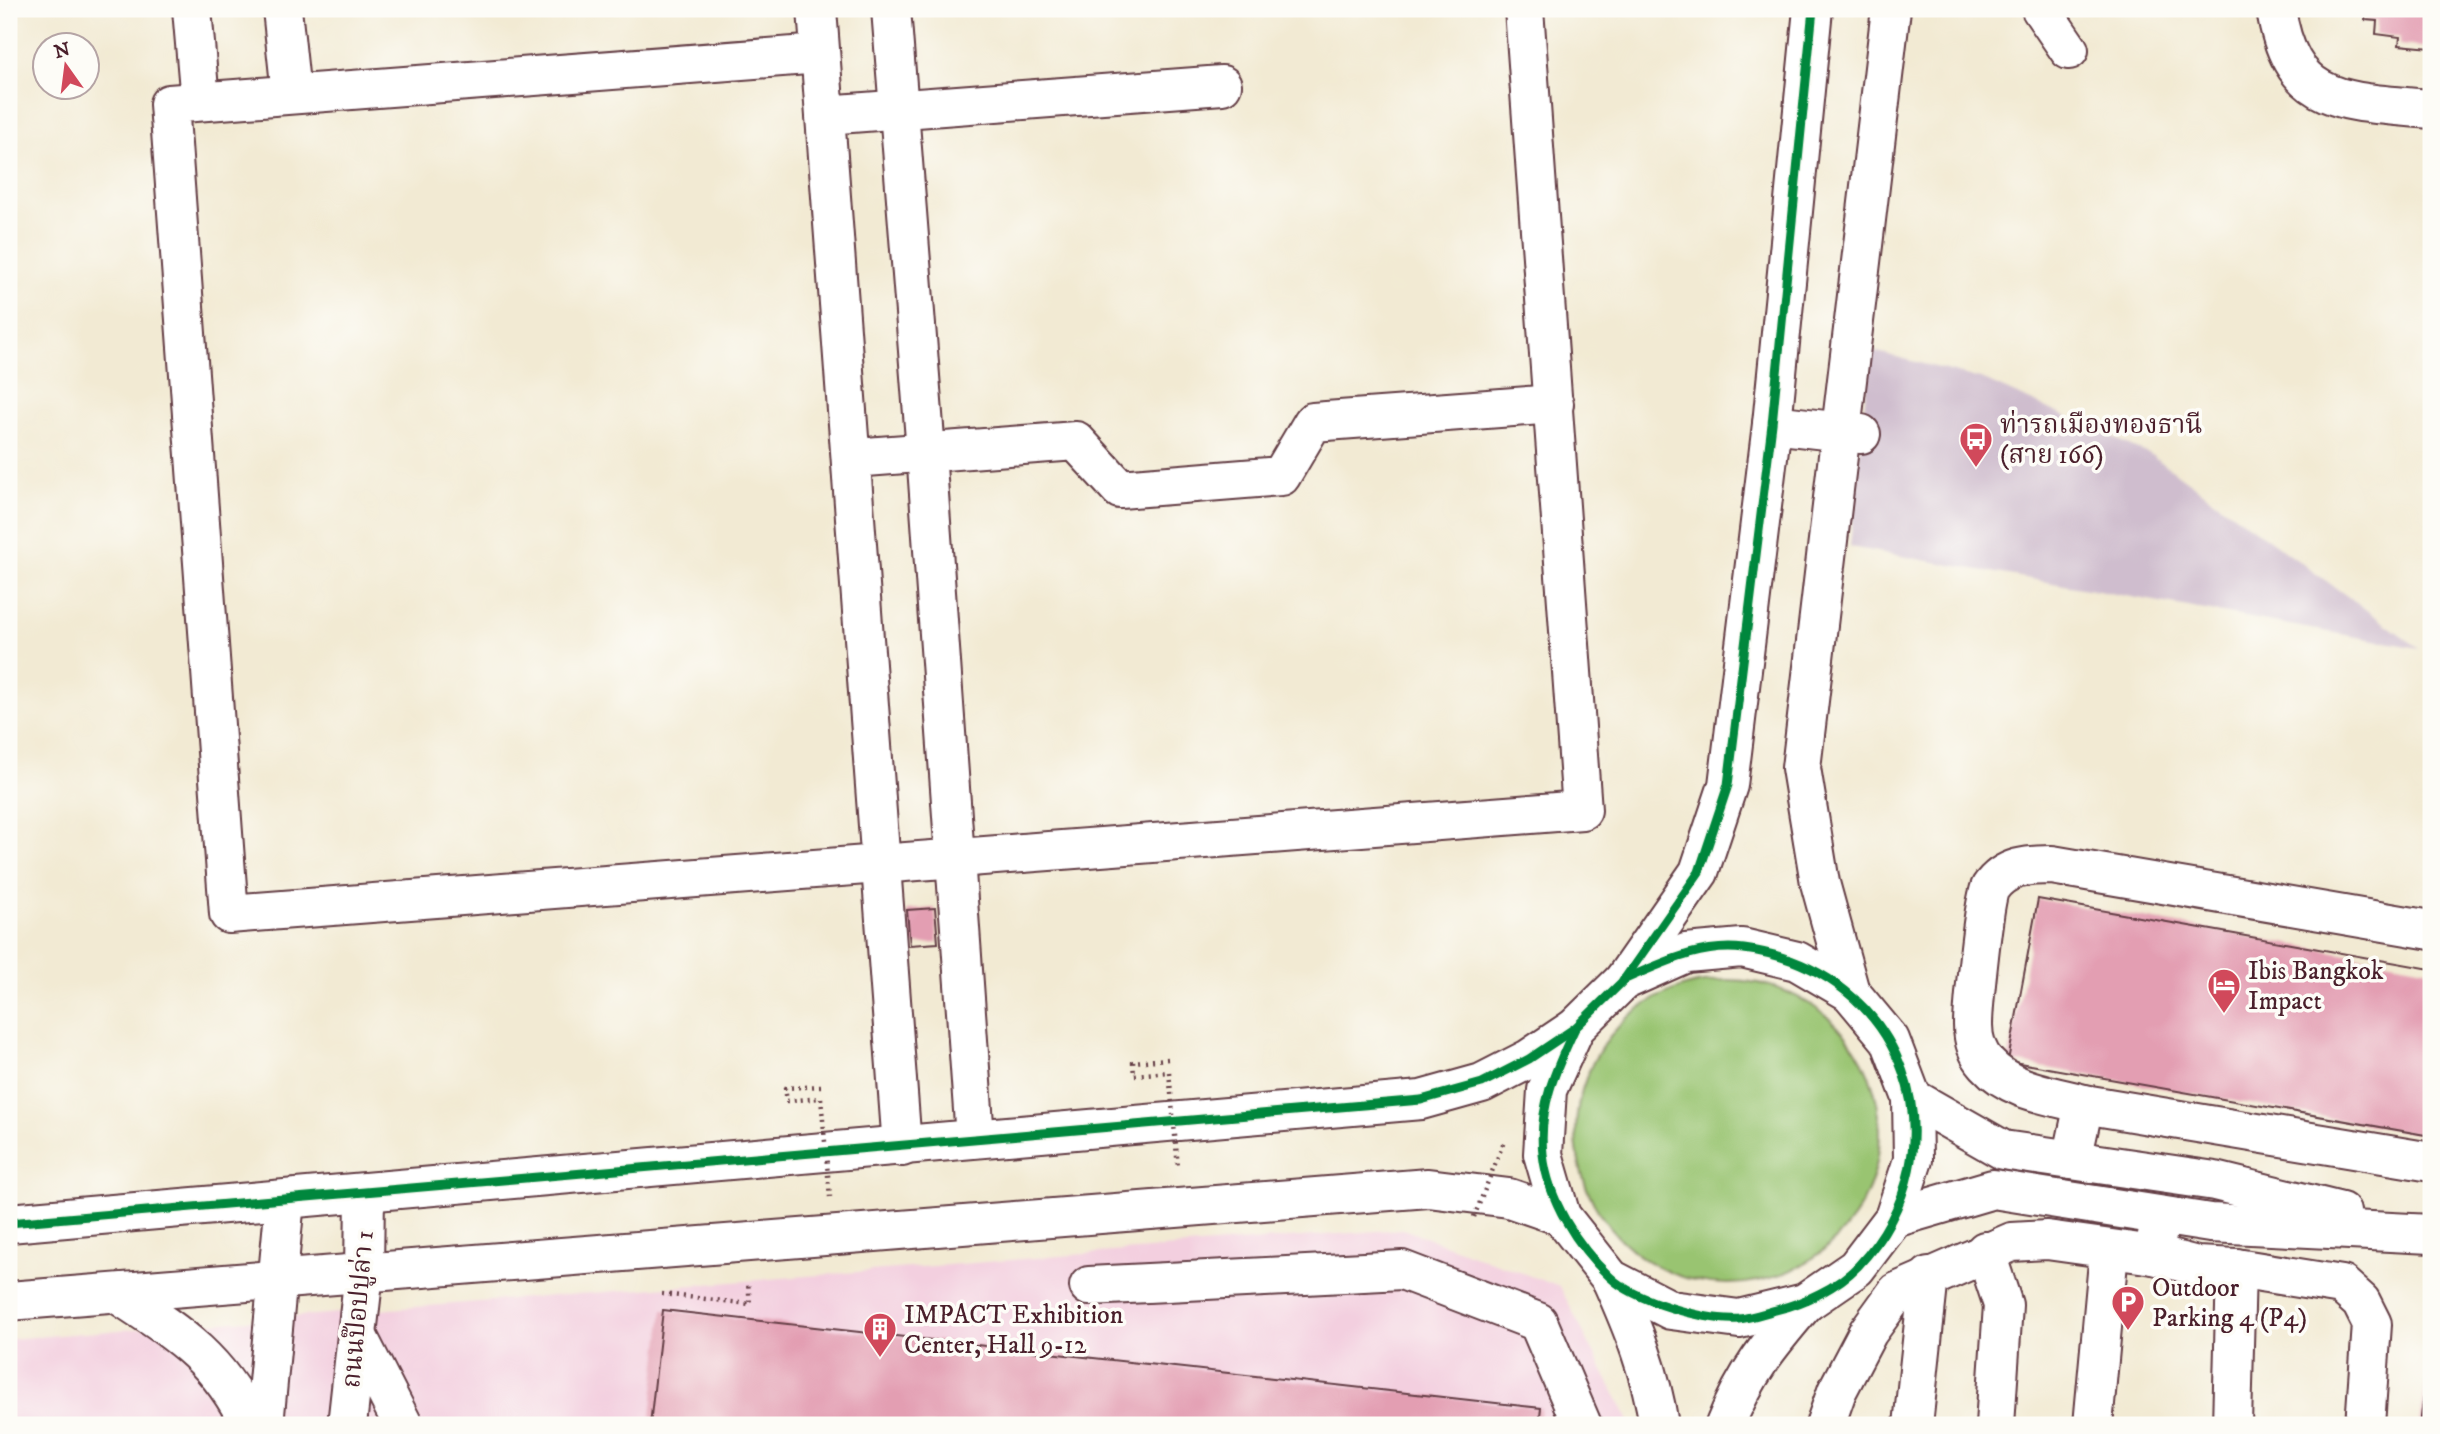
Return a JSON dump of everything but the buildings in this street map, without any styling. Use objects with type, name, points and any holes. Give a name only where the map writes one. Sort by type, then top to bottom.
[{"type":"street","points":[[192,9],[200,101]]},
{"type":"street","points":[[282,9],[291,94]]},
{"type":"street","points":[[817,9],[853,458],[902,1147]]},
{"type":"street","points":[[891,9],[975,1138]]},
{"type":"street","points":[[820,54],[169,103],[229,914],[1583,810],[1524,9]]},
{"type":"street","points":[[9,1223],[1421,1100],[1482,1083],[1529,1059],[1575,1028],[1623,981],[1699,872],[1728,785],[1772,425],[1813,9]]},
{"type":"street","points":[[1850,992],[1820,883],[1801,768],[1851,433],[1891,9]]},
{"type":"street","points":[[2041,9],[2069,50]]},
{"type":"street","points":[[2276,9],[2286,51],[2307,83],[2349,101],[2431,109]]},
{"type":"street","points":[[825,115],[1222,85]]},
{"type":"street","points":[[853,458],[1076,441],[1120,489],[1281,476],[1313,422],[1554,404]]},
{"type":"street","points":[[1772,425],[1851,433]]},
{"type":"street","points":[[2431,930],[2052,865],[2017,867],[2002,875],[1989,890],[1975,992],[1975,1045],[1984,1062],[1995,1072],[2024,1089],[2084,1104],[2431,1162]]},
{"type":"street","points":[[1623,981],[1686,953],[1742,948],[1797,961],[1850,992],[1889,1040],[1912,1098],[1913,1160],[1894,1218],[1856,1268],[1805,1303],[1764,1350],[1741,1386],[1725,1425]]},
{"type":"street","points":[[1575,1028],[1547,1090],[1543,1154],[1561,1216],[1611,1279],[1638,1339],[1652,1382],[1659,1425]]},
{"type":"street","points":[[1912,1098],[2003,1150],[2215,1181],[2428,1233]]},
{"type":"street","points":[[2072,1160],[2084,1104]]},
{"type":"street","points":[[9,1301],[1428,1188],[1509,1198],[1561,1216]]},
{"type":"street","points":[[1894,1218],[1993,1189],[2210,1223],[2428,1233]]},
{"type":"street","name":"ถนนป๊อปปูล่า 1","points":[[347,1425],[364,1272],[365,1193]]},
{"type":"street","points":[[264,1425],[280,1280],[285,1200]]},
{"type":"street","points":[[2154,1255],[2160,1215]]},
{"type":"street","points":[[1825,1425],[1837,1391],[1868,1332],[1897,1292],[1985,1251],[2012,1242],[2047,1240],[2109,1251],[2154,1255],[2197,1266],[2236,1268],[2342,1285],[2361,1302],[2372,1324],[2365,1425]]},
{"type":"street","points":[[1985,1251],[2004,1306],[1995,1425]]},
{"type":"street","points":[[2093,1425],[2109,1251]]},
{"type":"street","points":[[2232,1425],[2236,1268]]},
{"type":"street","points":[[1089,1286],[1402,1270],[1538,1322],[1581,1425]]},
{"type":"street","points":[[1913,1425],[1929,1276]]},
{"type":"street","points":[[1611,1279],[1671,1310],[1739,1319],[1805,1303]]},
{"type":"street","points":[[116,1293],[200,1351],[236,1394],[250,1425]]},
{"type":"street","points":[[357,1335],[403,1425]]},
{"type":"path","points":[[1168,1059],[1133,1062],[1134,1074],[1169,1072],[1178,1167]]},
{"type":"path","points":[[821,1086],[786,1088],[787,1101],[821,1098],[830,1197]]},
{"type":"path","points":[[1474,1217],[1505,1139]]},
{"type":"path","points":[[662,1294],[750,1304]]},
{"type":"shaded area","points":[[1870,350],[1984,380],[2153,456],[2419,648],[1850,547]]},
{"type":"shaded area","points":[[1403,1229],[1560,1287],[1631,1425],[9,1425],[9,1339]]},
{"type":"green space","points":[[1728,980],[1758,983],[1786,992],[1812,1006],[1835,1025],[1854,1048],[1868,1074],[1877,1102],[1880,1132],[1877,1162],[1868,1190],[1854,1216],[1835,1239],[1812,1258],[1786,1272],[1758,1281],[1728,1284],[1698,1281],[1670,1272],[1644,1258],[1621,1239],[1602,1216],[1588,1190],[1579,1162],[1576,1132],[1579,1102],[1588,1074],[1602,1048],[1621,1025],[1644,1006],[1670,992],[1698,983]]},
{"type":"cycle path","points":[[9,1223],[1421,1100],[1482,1083],[1529,1059],[1575,1028],[1623,981],[1699,872],[1728,785],[1772,424],[1813,9]]},
{"type":"cycle path","points":[[1575,1028],[1555,1073],[1546,1104],[1543,1154],[1551,1188],[1566,1221],[1586,1251],[1610,1277],[1636,1294],[1671,1308],[1708,1317],[1739,1319],[1809,1299],[1850,1274],[1891,1219],[1909,1170],[1913,1119],[1903,1071],[1880,1027],[1845,991],[1800,964],[1744,949],[1697,952],[1623,980]]},
{"type":"place","name":"ท่ารถเมืองทองธานี (สาย 166)","points":[[1976,469]]},
{"type":"place","name":"Ibis Bangkok Impact","points":[[2224,1015]]},
{"type":"place","name":"Outdoor Parking 4 (P4)","points":[[2128,1332]]},
{"type":"place","name":"IMPACT Exhibition Center, Hall 9-12","points":[[880,1359]]}]
